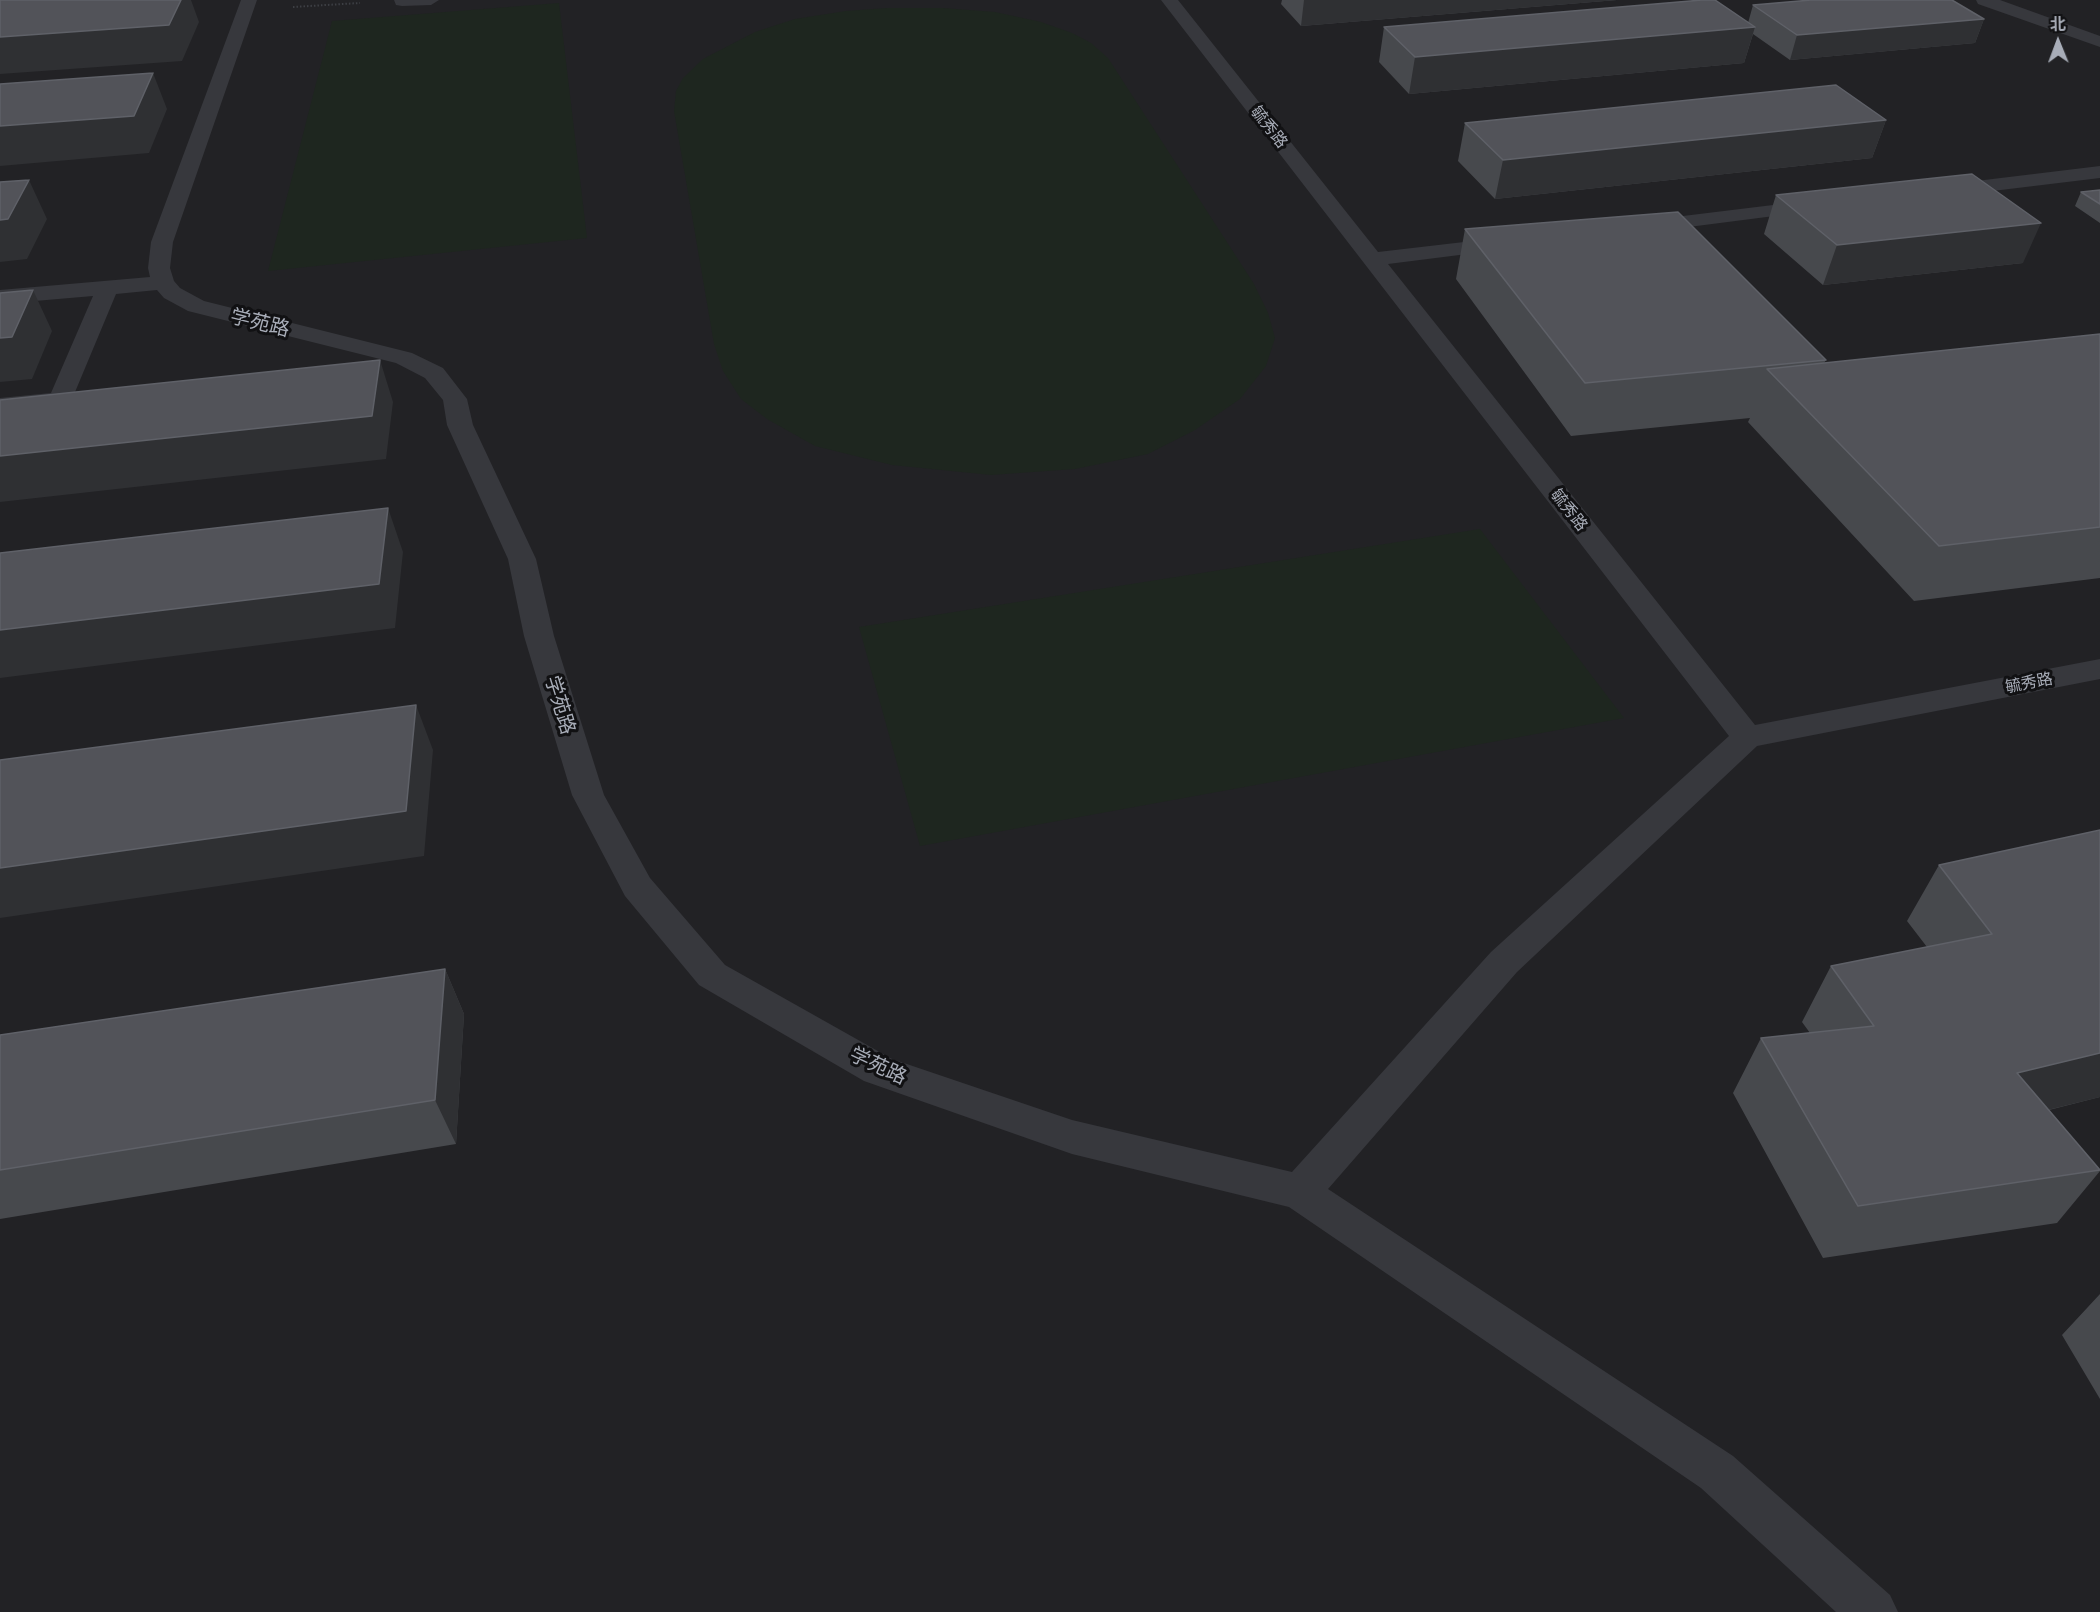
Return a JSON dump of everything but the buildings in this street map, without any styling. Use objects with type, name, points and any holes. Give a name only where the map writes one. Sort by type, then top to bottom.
[{"type":"lane","points":[[0,297],[163,283],[159,268],[162,242],[249,0]]},
{"type":"lane","points":[[402,2],[430,0]]},
{"type":"lane","name":"毓秀路","points":[[1169,0],[1747,737],[2100,669]]},
{"type":"lane","points":[[1984,0],[2100,42]]},
{"type":"lane","points":[[1924,193],[2100,172]]},
{"type":"lane","points":[[1619,230],[1830,204]]},
{"type":"lane","points":[[1372,259],[1525,241]]},
{"type":"lane","name":"学苑路","points":[[163,283],[172,293],[206,309],[404,358],[434,373],[448,390],[455,399],[460,425],[522,559],[539,636],[588,795],[637,887],[712,975],[878,1070],[1072,1137],[1300,1192]]},
{"type":"lane","points":[[0,405],[61,399],[108,287]]},
{"type":"lane","points":[[1747,737],[1504,962],[1300,1192],[1717,1472],[1873,1612]]},
{"type":"path","points":[[300,6],[402,2]]},
{"type":"shaded area","points":[[0,0],[2100,0],[2100,1612],[0,1612]]},
{"type":"shaded area","points":[[559,3],[587,238],[268,271],[332,21]]},
{"type":"shaded area","points":[[943,8],[995,12],[1041,22],[1072,33],[1091,43],[1108,58],[1254,284],[1268,313],[1275,338],[1266,366],[1240,399],[1195,430],[1148,454],[1075,469],[991,475],[892,465],[815,446],[767,419],[741,399],[723,371],[714,344],[674,111],[676,91],[683,78],[703,59],[755,32],[795,19],[846,11]]},
{"type":"shaded area","points":[[1480,529],[1624,718],[920,846],[859,627]]}]
